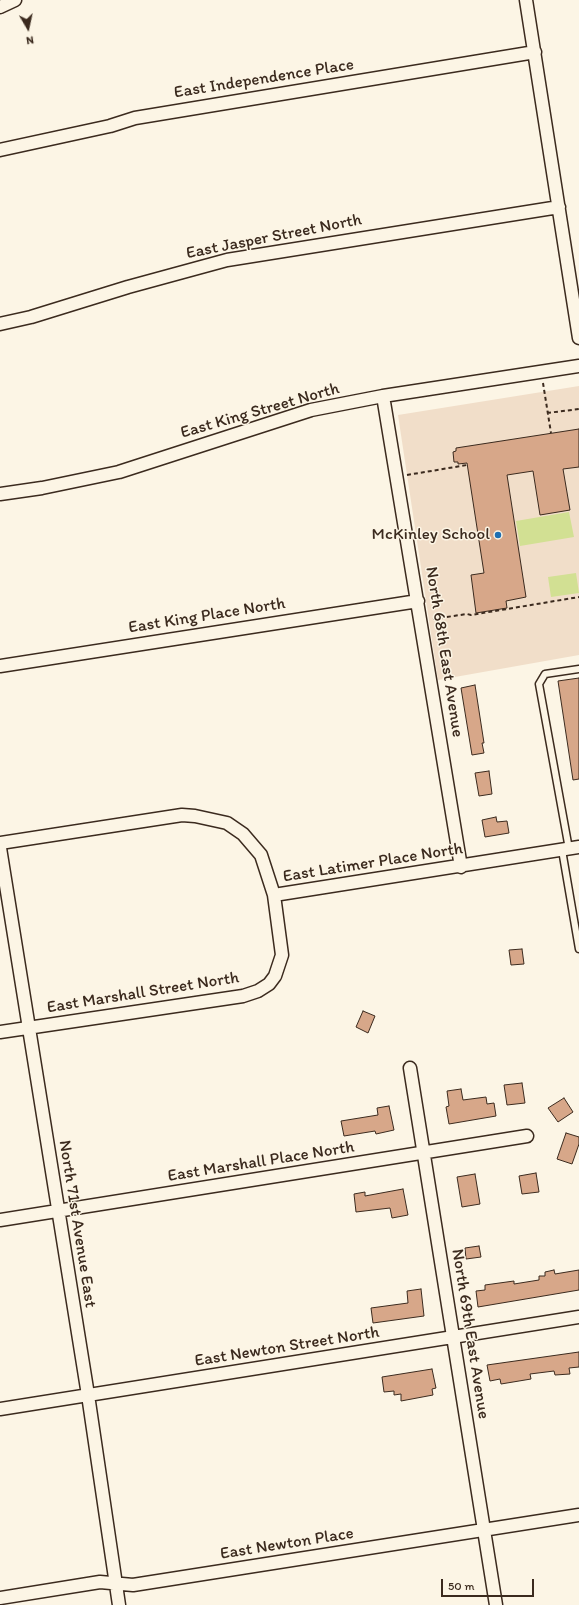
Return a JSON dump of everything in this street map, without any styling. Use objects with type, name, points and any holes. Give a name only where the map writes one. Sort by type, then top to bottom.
[{"type":"street","points":[[0,7],[15,0]]},
{"type":"street","points":[[526,0],[579,338]]},
{"type":"street","name":"East Independence Place","points":[[0,150],[103,128],[135,118],[535,52]]},
{"type":"street","name":"East Jasper Street North","points":[[0,324],[31,317],[128,287],[227,260],[559,207]]},
{"type":"street","name":"East King Street North","points":[[0,494],[42,488],[119,472],[311,410],[383,396],[579,366]]},
{"type":"street","name":"North 68th East Avenue","points":[[383,396],[422,621],[461,867]]},
{"type":"street","name":"East King Place North","points":[[0,666],[418,601]]},
{"type":"street","name":"East Latimer Place North","points":[[0,843],[182,815],[195,816],[227,823],[251,841],[261,855],[274,895],[570,849]]},
{"type":"street","name":"North 71st Avenue East","points":[[0,848],[88,1395],[119,1605]]},
{"type":"street","name":"East Marshall Street North","points":[[0,1032],[243,996],[258,991],[276,976],[282,955],[274,895]]},
{"type":"street","name":"North 69th East Avenue","points":[[410,1068],[496,1605]]},
{"type":"street","name":"East Marshall Place North","points":[[0,1220],[424,1154],[527,1136]]},
{"type":"street","name":"East Newton Street North","points":[[0,1409],[579,1317]]},
{"type":"street","name":"East Newton Place","points":[[0,1598],[100,1582],[133,1585],[579,1515]]},
{"type":"lane","points":[[579,669],[545,674],[540,684],[570,849],[579,949]]},
{"type":"path","points":[[541,372],[551,433]]},
{"type":"path","points":[[547,413],[579,409]]},
{"type":"path","points":[[397,476],[467,465]]},
{"type":"path","points":[[422,621],[467,614],[471,616],[511,609],[514,607],[579,597]]},
{"type":"shaded area","name":"McKinley School","points":[[579,386],[579,655],[438,680],[398,415]]},
{"type":"green space","points":[[569,512],[574,537],[520,546],[516,521]]},
{"type":"green space","points":[[576,573],[579,593],[551,597],[548,577]]},
{"type":"building","points":[[579,429],[579,467],[563,469],[570,510],[540,515],[533,471],[507,475],[526,597],[506,601],[507,608],[476,613],[471,575],[484,573],[467,463],[458,464],[458,462],[454,462],[453,452],[456,451],[456,448]]},
{"type":"building","points":[[579,678],[579,779],[573,780],[558,681]]},
{"type":"building","points":[[475,685],[484,743],[482,743],[484,753],[472,755],[461,688]]},
{"type":"building","points":[[489,771],[492,794],[479,796],[475,773]]},
{"type":"building","points":[[496,817],[497,822],[507,821],[509,833],[485,837],[482,820]]},
{"type":"building","points":[[522,949],[524,964],[511,965],[509,950]]},
{"type":"building","points":[[363,1011],[375,1016],[368,1033],[356,1027]]},
{"type":"building","points":[[522,1083],[525,1103],[507,1105],[504,1085]]},
{"type":"building","points":[[461,1089],[463,1100],[486,1097],[487,1104],[494,1103],[496,1116],[449,1124],[446,1107],[449,1106],[447,1091]]},
{"type":"building","points":[[564,1098],[573,1112],[558,1122],[548,1108]]},
{"type":"building","points":[[389,1106],[394,1130],[376,1134],[375,1131],[344,1136],[341,1121],[378,1115],[377,1108]]},
{"type":"building","points":[[566,1133],[579,1137],[579,1144],[572,1164],[557,1159]]},
{"type":"building","points":[[536,1173],[539,1192],[522,1194],[519,1176]]},
{"type":"building","points":[[475,1174],[480,1204],[462,1207],[457,1177]]},
{"type":"building","points":[[403,1189],[408,1215],[392,1218],[390,1208],[356,1212],[354,1194],[365,1192],[365,1196]]},
{"type":"building","points":[[479,1246],[481,1257],[466,1259],[465,1248]]},
{"type":"building","points":[[554,1270],[555,1274],[579,1270],[579,1290],[478,1307],[476,1291],[485,1290],[485,1285],[514,1281],[514,1284],[539,1280],[539,1276],[545,1276],[545,1272]]},
{"type":"building","points":[[421,1289],[424,1316],[373,1323],[371,1308],[408,1303],[407,1291]]},
{"type":"building","points":[[579,1352],[579,1367],[569,1368],[570,1374],[555,1375],[554,1371],[530,1374],[531,1379],[501,1384],[500,1379],[490,1381],[487,1365]]},
{"type":"building","points":[[432,1369],[436,1388],[432,1389],[433,1395],[401,1401],[401,1394],[394,1395],[394,1391],[384,1392],[382,1377]]},
{"type":"place","name":"McKinley School","points":[[498,535]]}]
